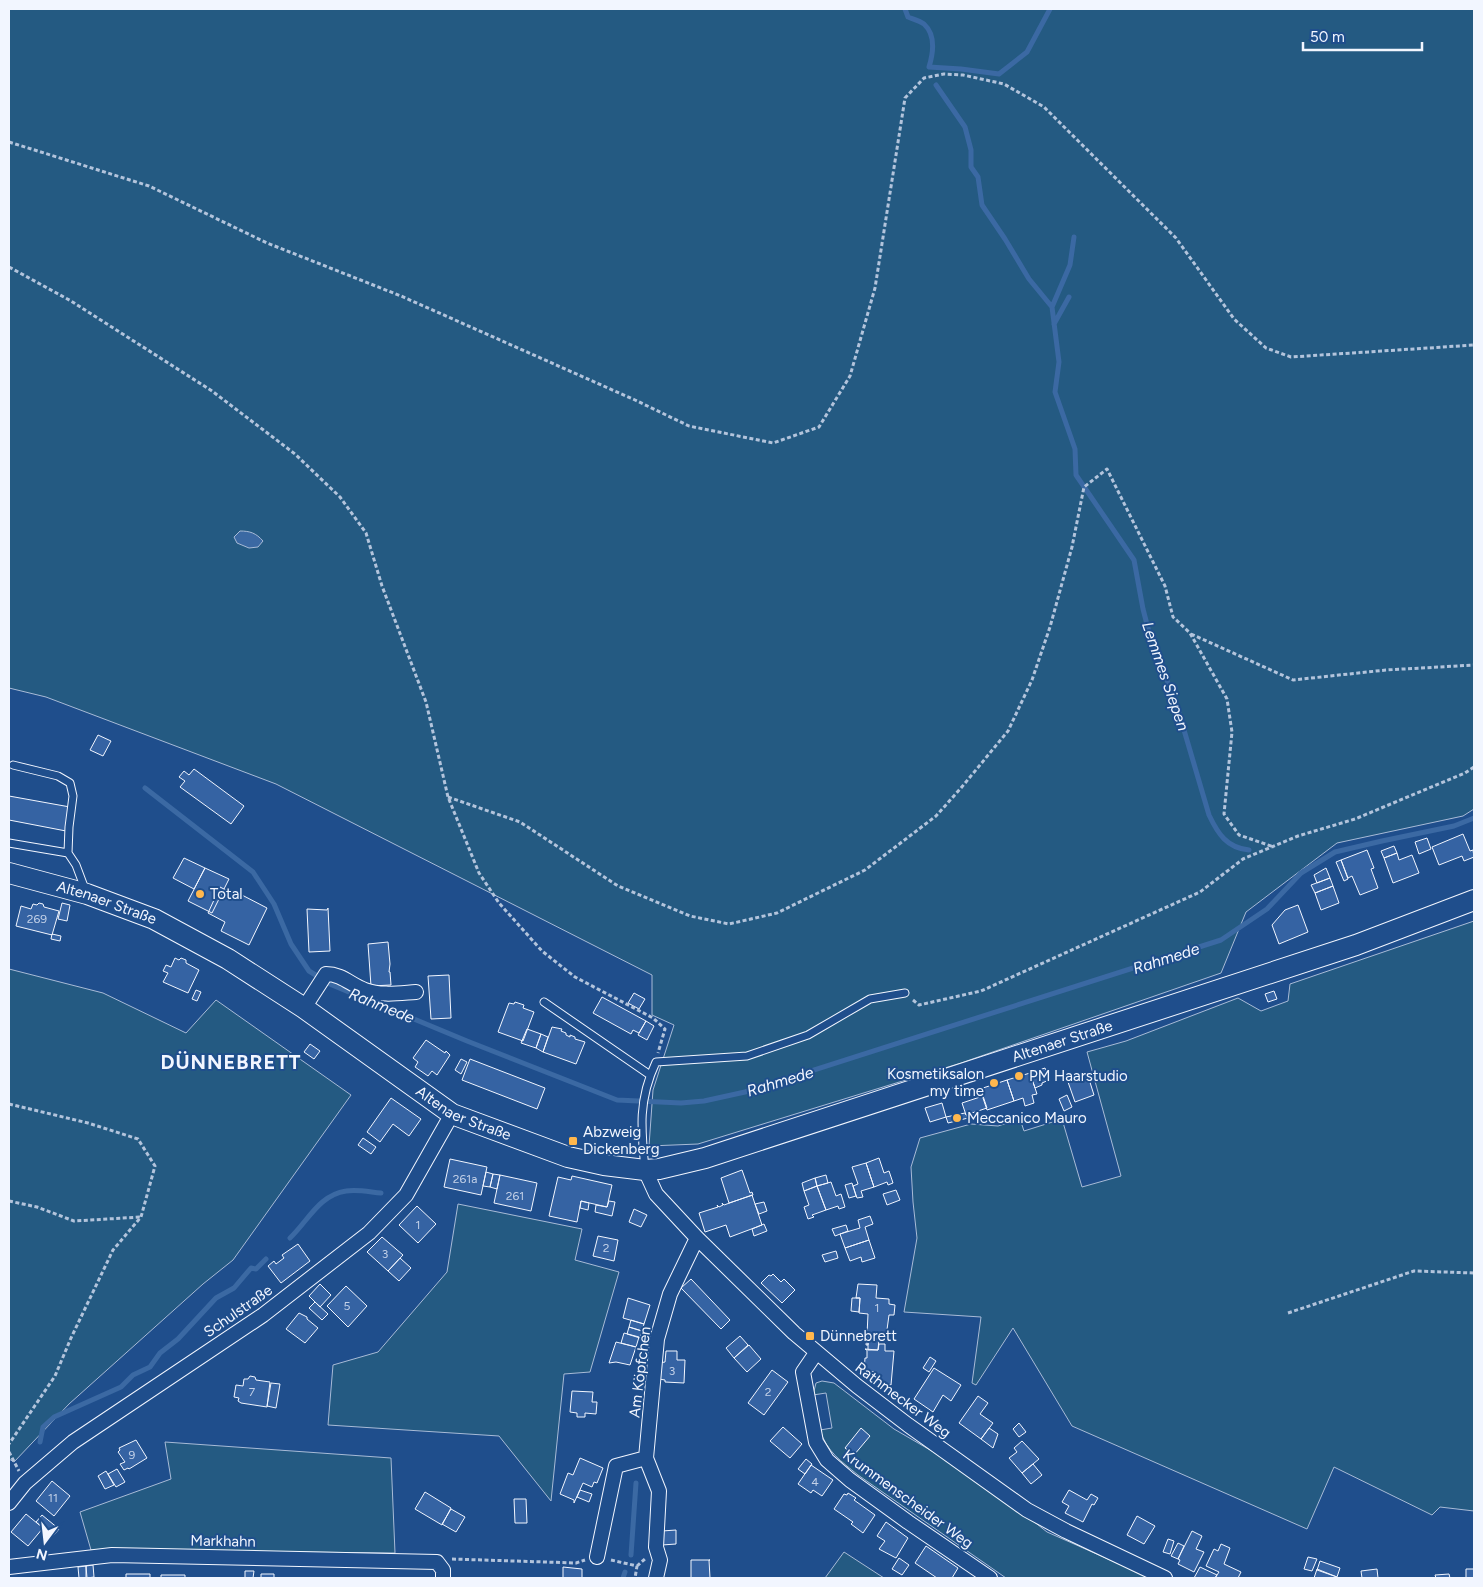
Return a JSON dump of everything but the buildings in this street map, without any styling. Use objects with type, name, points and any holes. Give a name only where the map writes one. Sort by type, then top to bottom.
[{"type":"main road","name":"Altenaer Straße","points":[[9,873],[87,894],[154,920],[228,960],[304,1008],[452,1114],[568,1157],[604,1165],[646,1170],[659,1169],[705,1158],[1356,945],[1474,900]]},
{"type":"street","points":[[304,1008],[322,979],[336,974],[366,990],[382,993],[416,992]]},
{"type":"street","name":"Schulstraße","points":[[9,1503],[25,1483],[72,1442],[263,1315],[369,1233],[406,1195],[452,1114]]},
{"type":"street","name":"Rathmecker Weg","points":[[646,1170],[656,1194],[698,1238],[816,1353],[908,1425],[1027,1510],[1066,1531],[1165,1578]]},
{"type":"street","name":"Am Köpfchen","points":[[656,1578],[660,1560],[656,1547],[658,1491],[646,1458],[657,1339],[670,1294],[698,1238]]},
{"type":"street","name":"Krummenscheider Weg","points":[[816,1353],[804,1372],[816,1442],[827,1460],[850,1480],[908,1522],[990,1578]]},
{"type":"street","points":[[597,1557],[616,1466],[646,1458]]},
{"type":"street","name":"Markhahn","points":[[9,1567],[112,1555],[437,1562]]},
{"type":"street","points":[[437,1562],[443,1570],[443,1578]]},
{"type":"lane","points":[[13,765],[58,776],[70,783],[73,796],[68,852],[76,865],[87,894]]},
{"type":"lane","points":[[9,843],[68,852]]},
{"type":"lane","points":[[646,1170],[642,1104],[644,1093],[656,1062],[748,1056],[808,1035],[870,999],[905,993]]},
{"type":"lane","points":[[544,1002],[650,1076]]},
{"type":"path","points":[[9,142],[149,186],[267,243],[401,296],[689,426],[773,443],[819,427],[850,376],[875,288],[905,98],[924,78],[944,74],[962,75],[1004,84],[1044,107],[1176,238],[1234,319],[1266,348],[1291,357],[1474,345]]},
{"type":"path","points":[[9,267],[71,301],[212,392],[295,454],[340,497],[366,533],[382,586],[426,702],[448,797],[479,873],[499,903],[542,951],[575,977],[653,1018],[665,1029],[656,1062]]},
{"type":"path","points":[[448,797],[520,822],[618,886],[690,916],[729,924],[777,913],[865,870],[936,816],[1008,731],[1032,680],[1050,627],[1072,546],[1084,487],[1107,469],[1165,586],[1173,617],[1190,633],[1227,699],[1232,732],[1224,814],[1239,835],[1274,847]]},
{"type":"path","points":[[1190,633],[1293,680],[1386,670],[1474,665]]},
{"type":"path","points":[[905,993],[919,1005],[982,991],[1200,892],[1243,859],[1298,836],[1355,819],[1466,773],[1474,767]]},
{"type":"path","points":[[9,1104],[88,1123],[138,1139],[155,1166],[141,1218],[113,1250],[70,1338],[54,1376],[9,1444]]},
{"type":"path","points":[[9,1201],[38,1207],[74,1221],[141,1218]]},
{"type":"path","points":[[1288,1314],[1414,1271],[1474,1273]]},
{"type":"path","points":[[9,1452],[25,1483]]},
{"type":"path","points":[[437,1562],[451,1559],[576,1563],[597,1557],[637,1566],[635,1578]]},
{"type":"shaded area","points":[[9,9],[1474,9],[1474,809],[1463,816],[1337,843],[1246,912],[1221,973],[961,1063],[698,1144],[649,1146],[653,1090],[674,1025],[652,1015],[652,975],[276,784],[46,697],[9,688]]},
{"type":"shaded area","points":[[240,531],[253,533],[263,541],[258,547],[249,548],[237,543],[234,537]]},
{"type":"shaded area","points":[[1474,921],[1474,1511],[1440,1507],[1432,1515],[1334,1467],[1307,1529],[1072,1426],[1013,1328],[976,1385],[972,1383],[981,1317],[904,1312],[917,1238],[911,1167],[920,1138],[971,1124],[998,1126],[1020,1119],[1024,1131],[1062,1119],[1082,1187],[1121,1176],[1087,1052],[1126,1041],[1238,998],[1261,1011],[1288,1001],[1290,984]]},
{"type":"shaded area","points":[[9,969],[103,993],[186,1033],[216,1000],[351,1095],[233,1260],[203,1284],[69,1404],[14,1462],[9,1459]]},
{"type":"shaded area","points":[[458,1204],[582,1229],[575,1260],[619,1272],[590,1372],[564,1374],[551,1501],[499,1436],[328,1425],[333,1365],[378,1352],[447,1272]]},
{"type":"shaded area","points":[[822,1381],[834,1383],[894,1429],[980,1479],[1047,1532],[1151,1578],[1006,1578],[858,1475],[835,1455],[826,1444],[820,1430],[832,1428],[826,1393],[813,1395],[816,1383]]},
{"type":"shaded area","points":[[165,1442],[391,1458],[395,1553],[91,1550],[80,1512],[171,1479]]},
{"type":"shaded area","points":[[844,1552],[884,1578],[825,1578]]},
{"type":"waterway","points":[[905,9],[908,17],[924,24],[928,28],[932,39],[932,56],[929,67],[999,74],[1027,52],[1050,9]]},
{"type":"waterway","name":"Lemmes Siepen","points":[[936,85],[965,127],[971,150],[971,167],[978,177],[982,205],[1029,279],[1052,307],[1059,362],[1055,392],[1075,449],[1076,475],[1134,560],[1149,632],[1179,713],[1209,815],[1224,839],[1241,849],[1249,850]]},
{"type":"waterway","points":[[1052,307],[1070,265],[1074,237]]},
{"type":"waterway","points":[[1054,324],[1069,297]]},
{"type":"waterway","name":"Rahmede","points":[[145,788],[253,872],[274,904],[291,944],[309,971],[332,985],[617,1100],[681,1103],[704,1101],[745,1092],[1221,940],[1267,909],[1301,873],[1335,852],[1454,826],[1474,818]]},
{"type":"waterway","points":[[290,1238],[321,1203],[337,1193],[355,1190],[381,1193]]},
{"type":"waterway","points":[[40,1442],[43,1427],[54,1417],[121,1387],[133,1375],[150,1367],[160,1353],[178,1339],[216,1298],[234,1288],[251,1268],[256,1269],[266,1259]]},
{"type":"waterway","points":[[631,1555],[636,1483]]},
{"type":"waterway","points":[[623,1578],[625,1572]]},
{"type":"place","name":"Total","points":[[200,894]]},
{"type":"place","name":"PM Haarstudio","points":[[1019,1076]]},
{"type":"place","name":"Kosmetiksalon my time","points":[[994,1083]]},
{"type":"place","name":"Meccanico Mauro","points":[[957,1118]]},
{"type":"place","name":"Abzweig Dickenberg","points":[[573,1141]]},
{"type":"place","name":"Dünnebrett","points":[[810,1336]]},
{"type":"district","name":"DÜNNEBRETT","points":[[231,1062]]}]
